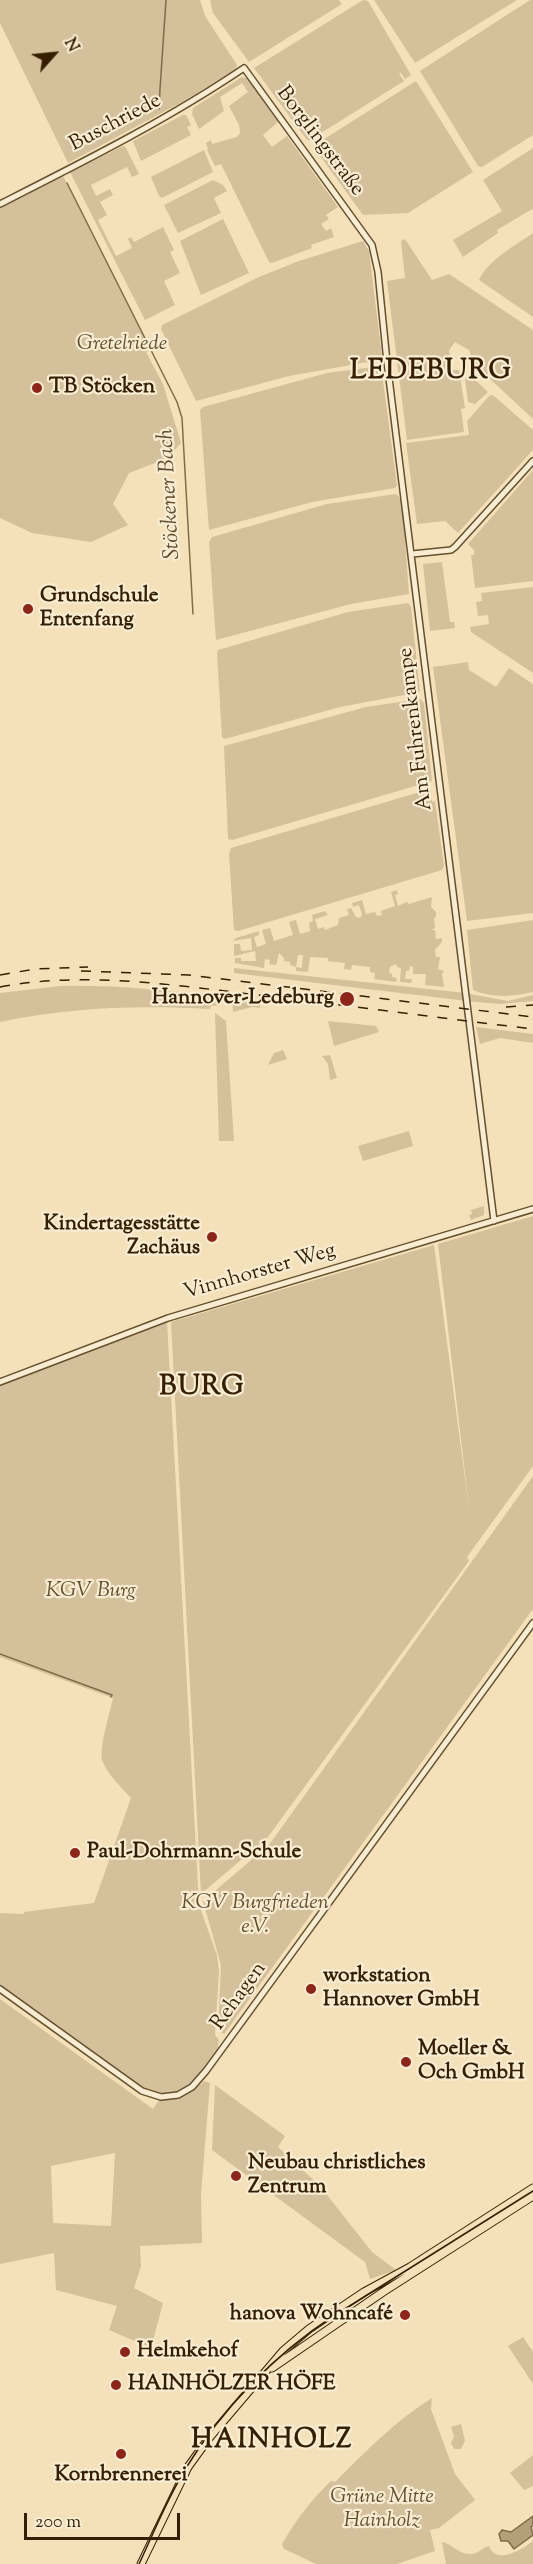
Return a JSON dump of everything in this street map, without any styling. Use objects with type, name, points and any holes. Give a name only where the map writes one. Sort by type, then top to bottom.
[{"type":"main road","points":[[141,2564],[188,2467],[208,2438],[283,2351],[309,2329],[533,2188]]},
{"type":"main road","points":[[262,2375],[383,2292],[533,2196]]},
{"type":"street","name":"Buschriede","points":[[0,204],[154,123],[207,93],[244,68]]},
{"type":"street","name":"Borglingstraße","points":[[244,68],[368,236]]},
{"type":"street","name":"Am Fuhrenkampe","points":[[368,236],[377,264],[387,362],[494,1221]]},
{"type":"street","points":[[412,554],[451,550],[533,461]]},
{"type":"street","name":"Vinnhorster Weg","points":[[0,1382],[168,1318],[533,1209]]},
{"type":"street","name":"Rehagen","points":[[0,1989],[142,2091],[152,2096],[167,2097],[186,2092],[206,2071],[256,2005],[533,1623]]},
{"type":"green space","points":[[0,0],[200,0],[205,16],[237,65],[236,69],[182,102],[68,163],[0,23]]},
{"type":"green space","points":[[210,0],[339,0],[342,4],[249,62],[213,13]]},
{"type":"green space","points":[[363,0],[368,1],[411,75],[405,79],[401,73],[399,74],[404,81],[307,140],[254,68]]},
{"type":"green space","points":[[374,0],[517,0],[415,63]]},
{"type":"green space","points":[[533,0],[533,135],[482,167],[478,166],[420,71]]},
{"type":"green space","points":[[242,77],[248,79],[279,121],[263,135],[272,147],[287,136],[338,207],[326,215],[329,219],[321,224],[326,231],[331,228],[334,237],[272,263],[269,262],[221,164],[215,166],[206,143],[211,140],[212,144],[237,137],[240,133],[239,125],[229,106],[248,92],[242,83],[220,97],[224,111],[199,129],[192,114],[193,108]]},
{"type":"green space","points":[[416,81],[473,172],[408,213],[363,215],[313,146]]},
{"type":"green space","points":[[186,115],[191,125],[187,127],[191,135],[141,161],[133,141]]},
{"type":"green space","points":[[123,146],[139,174],[132,177],[127,167],[91,185],[96,196],[110,189],[113,195],[100,202],[107,215],[98,220],[116,256],[132,248],[128,239],[131,237],[134,242],[163,227],[174,250],[170,252],[180,273],[164,281],[175,305],[145,320],[70,172]]},
{"type":"green space","points":[[533,148],[533,210],[497,230],[498,233],[463,257],[453,240],[502,211],[483,180]]},
{"type":"green space","points":[[204,150],[213,172],[162,198],[159,196],[151,177]]},
{"type":"green space","name":"TB Stöcken","points":[[61,172],[151,349],[146,352],[163,384],[181,443],[168,458],[129,473],[113,504],[128,525],[91,542],[32,533],[0,518],[0,204]]},
{"type":"green space","points":[[213,180],[223,185],[227,191],[214,198],[221,213],[178,233],[164,205]]},
{"type":"green space","points":[[223,219],[249,273],[201,295],[180,241]]},
{"type":"green space","points":[[533,233],[533,317],[479,280],[489,266]]},
{"type":"green space","points":[[405,239],[432,280],[449,274],[533,330],[533,419],[474,364],[469,350],[455,342],[449,350],[452,370],[459,370],[465,408],[461,409],[464,432],[407,440],[387,281],[405,278],[401,241]]},
{"type":"green space","points":[[363,241],[369,251],[382,357],[379,360],[289,376],[196,401],[161,329],[162,325],[259,277],[299,261]]},
{"type":"green space","points":[[381,366],[397,485],[395,488],[312,502],[209,530],[200,410],[203,407],[327,373]]},
{"type":"green space","points":[[469,374],[488,392],[475,404],[468,402],[465,379]]},
{"type":"green space","points":[[490,395],[533,430],[533,450],[458,533],[445,521],[417,524],[406,443],[469,435],[467,421]]},
{"type":"green space","points":[[533,470],[533,581],[475,588],[471,555],[474,555],[474,550],[468,544]]},
{"type":"green space","points":[[396,494],[402,500],[409,594],[351,604],[216,640],[209,542],[212,537],[327,504]]},
{"type":"green space","points":[[442,562],[450,622],[454,622],[455,628],[430,631],[423,564]]},
{"type":"green space","points":[[533,587],[533,673],[471,632],[470,627],[489,624],[488,615],[478,616],[476,602],[482,601],[481,593]]},
{"type":"green space","points":[[408,603],[411,607],[420,692],[340,707],[225,739],[222,737],[218,650],[348,612]]},
{"type":"green space","points":[[468,662],[469,670],[496,687],[509,668],[533,684],[533,913],[467,921],[433,667]]},
{"type":"green space","points":[[420,699],[424,703],[432,781],[232,840],[228,839],[224,746],[366,707]]},
{"type":"green space","points":[[430,789],[432,802],[435,801],[444,866],[442,870],[238,931],[234,930],[229,854],[231,848]]},
{"type":"green space","points":[[397,890],[398,894],[395,895],[398,906],[432,897],[431,907],[436,912],[436,917],[434,918],[435,928],[431,930],[435,930],[436,939],[442,938],[442,942],[435,950],[436,957],[440,957],[438,969],[444,971],[442,974],[444,987],[425,985],[426,974],[413,974],[413,967],[410,966],[409,971],[406,971],[405,979],[412,979],[411,983],[400,982],[401,968],[396,964],[390,967],[389,973],[392,977],[397,978],[396,982],[374,979],[375,973],[370,972],[370,967],[352,965],[351,970],[344,969],[345,963],[328,961],[328,958],[310,957],[308,972],[296,971],[296,967],[284,961],[279,953],[276,965],[269,964],[270,960],[265,959],[264,968],[235,963],[235,958],[241,958],[241,961],[256,961],[255,951],[234,956],[234,944],[240,944],[241,951],[252,950],[251,938],[233,941],[259,931],[259,935],[254,937],[257,947],[266,944],[262,930],[270,928],[274,941],[293,935],[289,922],[296,920],[300,934],[310,931],[309,923],[313,921],[312,915],[325,911],[328,915],[315,919],[318,929],[324,927],[325,930],[338,925],[339,918],[349,915],[347,909],[351,908],[356,917],[360,918],[362,915],[359,905],[353,907],[352,903],[362,900],[366,914],[375,912],[377,916],[382,915],[381,911],[395,906],[391,892]],"holes":[[[298,955],[303,955],[302,968],[296,967]]]},
{"type":"green space","points":[[533,920],[533,992],[503,996],[473,990],[467,930]]},
{"type":"green space","points":[[234,968],[465,993],[508,1001],[533,995],[533,1001],[499,1004],[467,1001],[234,973]]},
{"type":"green space","points":[[60,986],[120,987],[200,994],[220,997],[220,1005],[211,1006],[210,1009],[131,1007],[78,1010],[0,1022],[0,993]]},
{"type":"green space","points":[[232,999],[261,1002],[260,1008],[252,1007],[233,1012]]},
{"type":"green space","points":[[215,1013],[226,1021],[234,1141],[219,1141]]},
{"type":"green space","points":[[328,1021],[376,1026],[379,1032],[334,1046]]},
{"type":"green space","points":[[476,1027],[533,1034],[533,1043],[500,1038],[480,1044]]},
{"type":"green space","points":[[283,1050],[287,1059],[268,1065],[274,1053]]},
{"type":"green space","points":[[330,1055],[337,1078],[330,1080],[328,1064],[322,1056]]},
{"type":"green space","points":[[409,1131],[413,1146],[363,1161],[358,1146]]},
{"type":"green space","points":[[484,1206],[484,1215],[471,1220],[469,1215],[472,1214],[471,1210]]},
{"type":"green space","points":[[533,1216],[533,1466],[467,1557],[469,1561],[268,1837],[201,1894],[171,1322],[434,1245],[470,1516],[438,1244]]},
{"type":"green space","name":"KGV Burg","points":[[167,1322],[199,1905],[217,1955],[219,1971],[215,2035],[219,2040],[216,2058],[192,2087],[178,2095],[152,2096],[0,1989],[0,1913],[24,1914],[24,1912],[94,1903],[131,1798],[104,1765],[101,1755],[113,1698],[0,1657],[0,1382]]},
{"type":"green space","name":"KGV Burgfrieden e.V.","points":[[533,1476],[533,1609],[224,2034],[218,2031],[221,1965],[203,1901],[269,1845]]},
{"type":"green space","points":[[0,1999],[153,2109],[159,2100],[183,2096],[204,2081],[210,2083],[201,2194],[202,2243],[140,2246],[141,2266],[134,2288],[163,2303],[151,2348],[109,2330],[117,2306],[56,2290],[54,2253],[0,2264]],"holes":[[[115,2153],[111,2226],[53,2223],[51,2166]]]},
{"type":"green space","points":[[215,2085],[285,2136],[278,2147],[320,2186],[372,2252],[396,2270],[370,2279],[365,2262],[212,2150]]},
{"type":"green space","points":[[523,2337],[533,2352],[533,2384],[508,2346]]},
{"type":"green space","name":"Grüne Mitte Hainholz","points":[[432,2398],[431,2409],[455,2474],[475,2500],[439,2528],[430,2530],[435,2551],[397,2564],[316,2564],[284,2549],[282,2544],[293,2527],[324,2488],[331,2481],[335,2482],[393,2427]]},
{"type":"green space","points":[[461,2424],[465,2441],[461,2449],[454,2449],[451,2443],[454,2437],[451,2427]]},
{"type":"green space","points":[[533,2455],[533,2486],[524,2490],[510,2473]]},
{"type":"green space","points":[[533,2541],[533,2564],[446,2564],[442,2542],[467,2554],[476,2553],[489,2546],[496,2554],[502,2555],[515,2552]]},
{"type":"shaded area","points":[[533,2516],[531,2527],[533,2535],[514,2549],[508,2541],[501,2541],[499,2534],[502,2530],[511,2532]]},
{"type":"waterway","name":"Stöckener Bach","points":[[160,89],[166,0]]},
{"type":"waterway","name":"Stöckener Bach","points":[[159,109],[160,89]]},
{"type":"waterway","name":"Stöckener Bach","points":[[67,183],[177,402],[182,418],[193,614]]},
{"type":"waterway","points":[[0,1654],[112,1695],[111,1697]]},
{"type":"tram line","points":[[139,2564],[173,2492],[200,2446],[233,2404],[270,2366],[332,2317],[533,2191]]},
{"type":"railway","points":[[0,975],[35,969],[88,967]]},
{"type":"railway","points":[[81,971],[189,975],[533,1017]]},
{"type":"railway","points":[[0,987],[64,980],[129,981],[533,1029]]},
{"type":"railway","points":[[506,1007],[533,1005]]},
{"type":"place","name":"TB Stöcken","points":[[37,388]]},
{"type":"place","name":"Grundschule Entenfang","points":[[28,609]]},
{"type":"place","name":"Hannover-Ledeburg","points":[[347,999]]},
{"type":"place","name":"Kindertagesstätte Zachäus","points":[[212,1237]]},
{"type":"place","name":"Paul-Dohrmann-Schule","points":[[75,1853]]},
{"type":"place","name":"workstation Hannover GmbH","points":[[311,1989]]},
{"type":"place","name":"Moeller & Och GmbH","points":[[406,2062]]},
{"type":"place","name":"Neubau christliches Zentrum","points":[[236,2176]]},
{"type":"place","name":"hanova Wohncafé","points":[[405,2315]]},
{"type":"place","name":"Helmkehof","points":[[125,2352]]},
{"type":"place","name":"HAINHÖLZER HÖFE","points":[[116,2385]]},
{"type":"place","name":"Kornbrennerei","points":[[121,2454]]},
{"type":"district","name":"LEDEBURG","points":[[431,373]]},
{"type":"district","name":"BURG","points":[[202,1389]]},
{"type":"district","name":"HAINHOLZ","points":[[272,2442]]},
{"type":"park label","name":"Gretelriede","points":[[122,345]]}]
